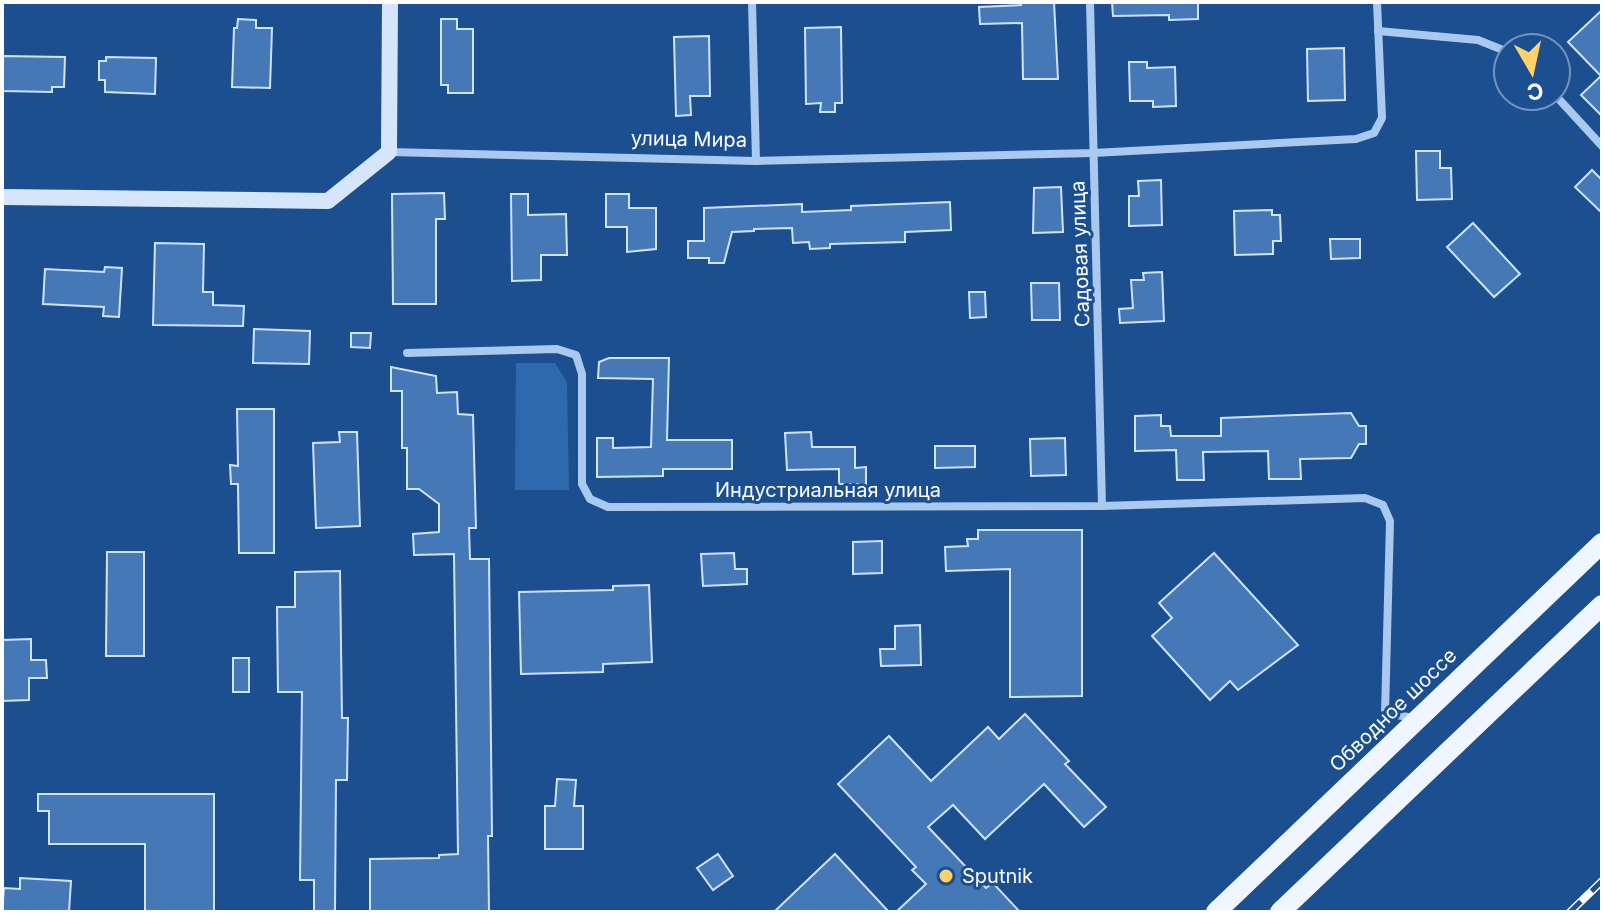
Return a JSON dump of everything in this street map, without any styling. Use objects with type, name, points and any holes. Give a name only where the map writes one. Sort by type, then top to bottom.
[{"type":"main road","name":"Обводное шоссе","points":[[1216,912],[1602,543]]},
{"type":"main road","points":[[1280,912],[1602,605]]},
{"type":"street","points":[[2,197],[328,201],[389,152],[390,2]]},
{"type":"street","points":[[752,2],[756,161]]},
{"type":"street","name":"Садовая улица","points":[[1090,2],[1102,506]]},
{"type":"street","points":[[1377,2],[1378,31],[1478,40],[1492,46]]},
{"type":"street","name":"улица Мира","points":[[389,152],[756,161],[1093,153],[1356,139],[1374,133],[1382,118],[1378,31]]},
{"type":"street","points":[[1571,112],[1602,146]]},
{"type":"street","name":"Индустриальная улица","points":[[407,353],[557,349],[576,355],[582,374],[582,484],[590,499],[608,507],[1102,506],[1365,498],[1383,505],[1390,521],[1385,713],[1419,719]]},
{"type":"shaded area","points":[[516,363],[555,363],[567,382],[569,490],[515,490]]},
{"type":"building","points":[[1021,2],[1054,2],[1058,79],[1023,79],[1022,23],[980,24],[979,7],[1021,5]]},
{"type":"building","points":[[1112,2],[1198,2],[1198,19],[1169,20],[1169,15],[1113,16]]},
{"type":"building","points":[[1602,10],[1602,116],[1581,95],[1601,76],[1572,46],[1572,38]]},
{"type":"building","points":[[238,19],[256,20],[256,28],[272,28],[270,88],[232,87],[234,28],[237,28]]},
{"type":"building","points":[[441,19],[457,19],[457,29],[473,29],[473,93],[448,93],[448,85],[441,85]]},
{"type":"building","points":[[841,27],[842,103],[835,103],[835,112],[820,112],[821,103],[806,104],[805,28]]},
{"type":"building","points":[[709,36],[710,96],[690,96],[691,115],[676,116],[674,37]]},
{"type":"building","points":[[1344,48],[1345,100],[1308,101],[1307,49]]},
{"type":"building","points":[[2,56],[65,57],[64,87],[52,87],[52,92],[2,91]]},
{"type":"building","points":[[106,57],[156,58],[155,94],[105,92],[105,80],[99,80],[99,61],[106,61]]},
{"type":"building","points":[[1129,62],[1147,62],[1147,68],[1175,67],[1176,106],[1153,107],[1153,101],[1130,101]]},
{"type":"building","points":[[1416,151],[1440,151],[1440,168],[1451,168],[1452,199],[1417,200]]},
{"type":"building","points":[[1592,170],[1602,180],[1602,213],[1575,187]]},
{"type":"building","points":[[1161,180],[1162,225],[1129,226],[1129,196],[1139,196],[1138,181]]},
{"type":"building","points":[[1061,187],[1063,232],[1033,233],[1034,188]]},
{"type":"building","points":[[444,193],[445,219],[436,219],[436,304],[393,304],[392,194]]},
{"type":"building","points":[[511,194],[528,194],[528,215],[566,214],[567,255],[541,255],[541,280],[512,281]]},
{"type":"building","points":[[606,194],[629,194],[629,208],[656,208],[656,249],[627,252],[627,227],[606,227]]},
{"type":"building","points":[[950,202],[951,230],[905,232],[905,242],[830,244],[830,248],[810,249],[809,242],[793,243],[792,228],[754,229],[732,232],[724,263],[709,263],[709,258],[688,258],[688,241],[704,241],[704,208],[802,204],[802,212],[851,210],[851,206]]},
{"type":"building","points":[[1272,210],[1272,215],[1280,215],[1281,241],[1273,241],[1273,254],[1235,255],[1234,211]]},
{"type":"building","points":[[1473,223],[1520,274],[1494,297],[1447,247]]},
{"type":"building","points":[[1330,239],[1360,239],[1360,258],[1331,259]]},
{"type":"building","points":[[155,243],[204,244],[203,292],[213,292],[213,305],[244,306],[243,326],[153,325]]},
{"type":"building","points":[[105,267],[122,268],[119,317],[103,316],[104,307],[43,304],[45,269],[104,272]]},
{"type":"building","points":[[1162,272],[1164,321],[1120,323],[1119,309],[1133,308],[1131,280],[1144,280],[1143,273]]},
{"type":"building","points":[[1031,283],[1059,283],[1060,320],[1032,320]]},
{"type":"building","points":[[969,292],[985,292],[986,317],[970,318]]},
{"type":"building","points":[[254,329],[310,331],[309,364],[253,363]]},
{"type":"building","points":[[351,333],[371,333],[370,348],[351,347]]},
{"type":"building","points":[[609,358],[669,358],[667,440],[732,440],[732,469],[663,469],[663,476],[597,477],[597,438],[613,438],[613,448],[651,447],[653,379],[598,378],[599,362]]},
{"type":"building","points":[[391,367],[436,376],[437,393],[457,392],[458,414],[473,415],[476,528],[469,528],[470,559],[489,559],[492,836],[488,836],[489,912],[370,912],[370,859],[439,858],[439,855],[458,854],[454,554],[414,555],[413,534],[439,532],[439,504],[419,489],[407,489],[407,448],[402,448],[402,391],[391,391]]},
{"type":"building","points":[[237,409],[274,409],[274,553],[239,553],[238,484],[231,484],[230,465],[238,466]]},
{"type":"building","points":[[1351,413],[1359,426],[1366,426],[1366,444],[1359,444],[1351,458],[1300,459],[1301,479],[1269,479],[1268,451],[1203,452],[1204,480],[1177,480],[1176,450],[1135,451],[1135,416],[1161,415],[1161,426],[1170,426],[1171,436],[1221,436],[1221,418]]},
{"type":"building","points":[[339,432],[357,432],[360,526],[316,528],[313,443],[340,442]]},
{"type":"building","points":[[811,432],[812,447],[855,447],[855,468],[866,467],[866,484],[839,484],[839,469],[787,470],[785,433]]},
{"type":"building","points":[[1065,438],[1066,475],[1031,476],[1030,439]]},
{"type":"building","points":[[935,446],[975,446],[975,467],[935,468]]},
{"type":"building","points":[[978,530],[1082,530],[1082,696],[1010,697],[1010,569],[946,571],[945,547],[968,546],[967,539],[978,539]]},
{"type":"building","points":[[882,541],[882,573],[853,574],[853,542]]},
{"type":"building","points":[[107,552],[144,552],[144,656],[106,656]]},
{"type":"building","points":[[734,553],[735,569],[747,569],[747,584],[703,586],[701,554]]},
{"type":"building","points":[[1214,553],[1298,645],[1238,690],[1230,681],[1210,700],[1152,636],[1172,618],[1159,603]]},
{"type":"building","points":[[340,571],[342,718],[348,718],[347,780],[336,780],[335,912],[314,912],[314,880],[300,880],[302,692],[278,692],[277,607],[295,607],[295,572]]},
{"type":"building","points":[[649,585],[652,662],[603,664],[603,672],[521,674],[519,592],[613,590],[613,586]]},
{"type":"building","points":[[920,625],[921,665],[881,666],[880,649],[895,649],[895,626]]},
{"type":"building","points":[[31,639],[31,660],[46,660],[47,678],[29,678],[29,700],[2,701],[2,640]]},
{"type":"building","points":[[233,658],[249,658],[249,692],[233,692]]},
{"type":"building","points":[[1025,714],[1069,761],[1065,764],[1106,807],[1084,827],[1044,784],[985,839],[953,805],[928,827],[986,888],[993,883],[1020,912],[896,912],[926,884],[912,870],[916,867],[838,784],[889,736],[931,781],[988,727],[999,739]]},
{"type":"building","points":[[557,779],[576,780],[574,806],[583,806],[583,849],[545,849],[545,806],[555,806]]},
{"type":"building","points":[[38,794],[214,794],[214,912],[145,912],[145,844],[49,844],[49,811],[38,811]]},
{"type":"building","points":[[718,854],[733,876],[713,890],[697,868]]},
{"type":"building","points":[[835,854],[889,912],[774,912],[797,890]]},
{"type":"building","points":[[20,878],[71,881],[69,912],[2,912],[4,888],[20,889]]},
{"type":"railway","points":[[1570,912],[1602,881]]},
{"type":"place","name":"Sputnik","points":[[946,876]]}]
